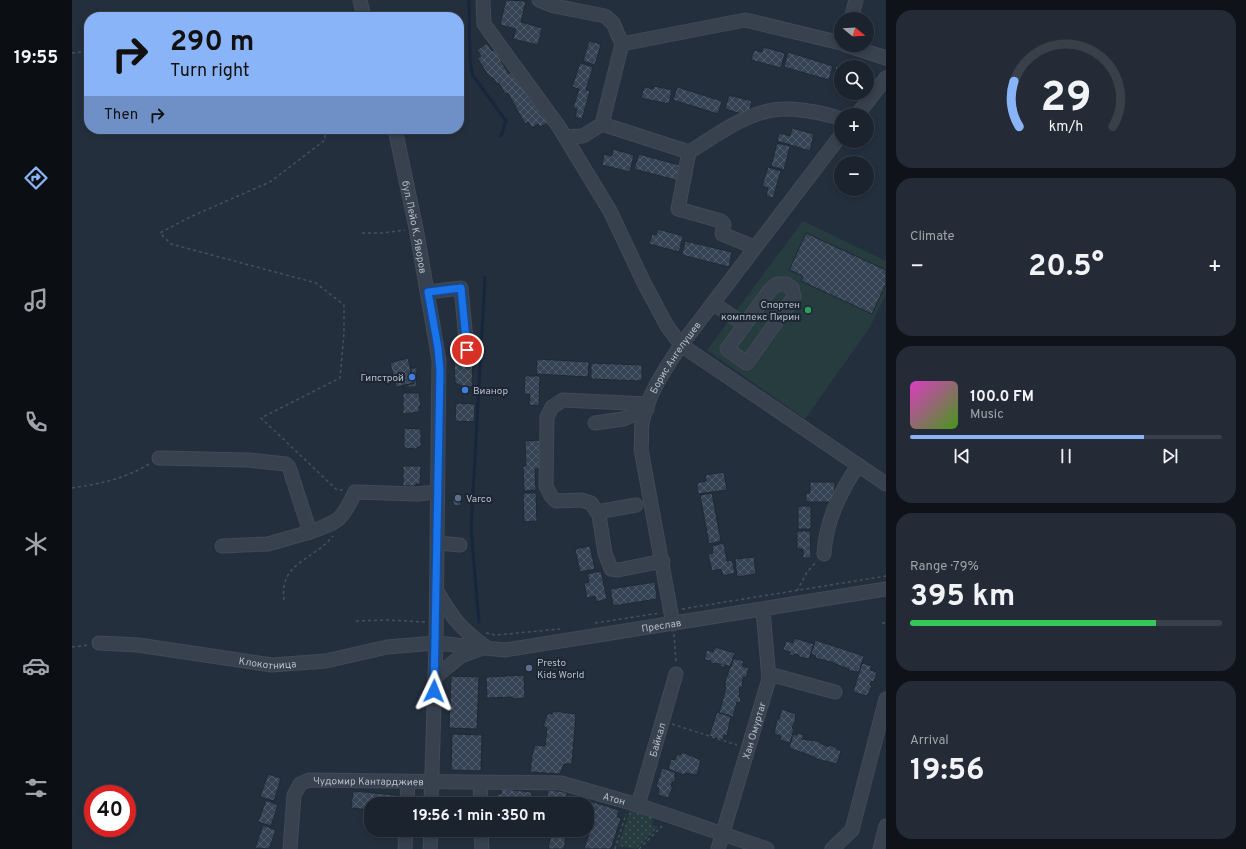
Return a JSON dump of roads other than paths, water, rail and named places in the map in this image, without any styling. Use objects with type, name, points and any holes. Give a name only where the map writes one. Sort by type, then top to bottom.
[{"type":"street","points":[[360,0],[363,12]]},
{"type":"street","points":[[483,0],[484,24],[565,137],[610,211],[661,314],[681,345],[886,484]]},
{"type":"street","points":[[539,0],[554,6],[605,16],[613,23],[622,44],[602,124],[584,136],[565,137]]},
{"type":"street","points":[[853,12],[856,0]]},
{"type":"street","points":[[622,44],[745,20],[834,41]]},
{"type":"street","points":[[868,52],[886,58]]},
{"type":"street","points":[[862,108],[886,78]]},
{"type":"street","points":[[754,247],[722,234],[724,224],[722,221],[678,209],[689,152],[739,122],[769,110],[799,110],[834,116]]},
{"type":"street","points":[[602,124],[689,152]]},
{"type":"street","name":"бул. Пейо К. Яворов","points":[[396,134],[416,228],[439,360],[436,643],[432,797]]},
{"type":"street","name":"Борис Ангелушев","points":[[673,624],[642,449],[642,424],[648,406],[659,379],[681,345],[714,304],[754,247],[834,144]]},
{"type":"street","points":[[777,284],[786,284],[792,288],[794,297],[790,304],[747,363],[727,349],[745,326],[770,290],[777,284]]},
{"type":"street","points":[[428,292],[461,288],[467,350]]},
{"type":"street","points":[[714,304],[745,326]]},
{"type":"street","points":[[648,406],[563,400],[552,407],[547,417],[546,486],[550,496],[556,501],[581,500],[591,503],[599,515],[605,553],[610,569],[618,570],[663,561]]},
{"type":"street","points":[[595,423],[623,419],[648,406]]},
{"type":"street","points":[[159,458],[248,460],[286,464],[289,467],[310,532]]},
{"type":"street","points":[[824,554],[826,534],[834,509],[842,489],[858,465]]},
{"type":"street","points":[[222,546],[268,544],[334,524],[346,511],[355,492],[417,494],[438,492]]},
{"type":"street","points":[[597,512],[636,505]]},
{"type":"street","points":[[437,543],[460,545]]},
{"type":"street","points":[[436,589],[457,623],[465,632],[486,648]]},
{"type":"street","name":"Преслав","points":[[436,643],[505,650],[515,649],[886,589]]},
{"type":"street","name":"Хан Омуртаг","points":[[718,849],[766,690],[769,674],[762,610]]},
{"type":"street","name":"Клокотница","points":[[98,643],[138,645],[272,665],[326,661],[387,647],[436,643]]},
{"type":"street","points":[[435,677],[461,656],[486,648]]},
{"type":"street","name":"Байкал","points":[[634,804],[662,722],[676,674]]},
{"type":"street","points":[[769,674],[835,692]]},
{"type":"street","points":[[832,849],[852,830],[886,699]]},
{"type":"street","name":"Чудомир Кантарджиев","points":[[290,849],[294,795],[296,789],[304,782],[432,783]]},
{"type":"street","points":[[407,797],[408,782]]},
{"type":"street","name":"Атон","points":[[432,783],[561,783],[672,816],[722,835],[767,849]]},
{"type":"street","points":[[480,784],[481,797]]},
{"type":"street","points":[[880,849],[886,826]]},
{"type":"street","points":[[405,849],[406,837]]},
{"type":"street","points":[[430,849],[431,837]]},
{"type":"street","points":[[481,837],[482,849]]},
{"type":"waterway","points":[[469,0],[470,60],[472,74],[506,121],[501,136]]},
{"type":"waterway","points":[[479,622],[471,529],[485,277]]},
{"type":"place","name":"Спортен комплекс Пирин","points":[[808,310]]},
{"type":"place","name":"Гипстрой","points":[[412,377]]},
{"type":"place","name":"Вианор","points":[[465,390]]},
{"type":"place","name":"Varco","points":[[458,498]]},
{"type":"place","name":"Presto Kids World","points":[[529,668]]}]
